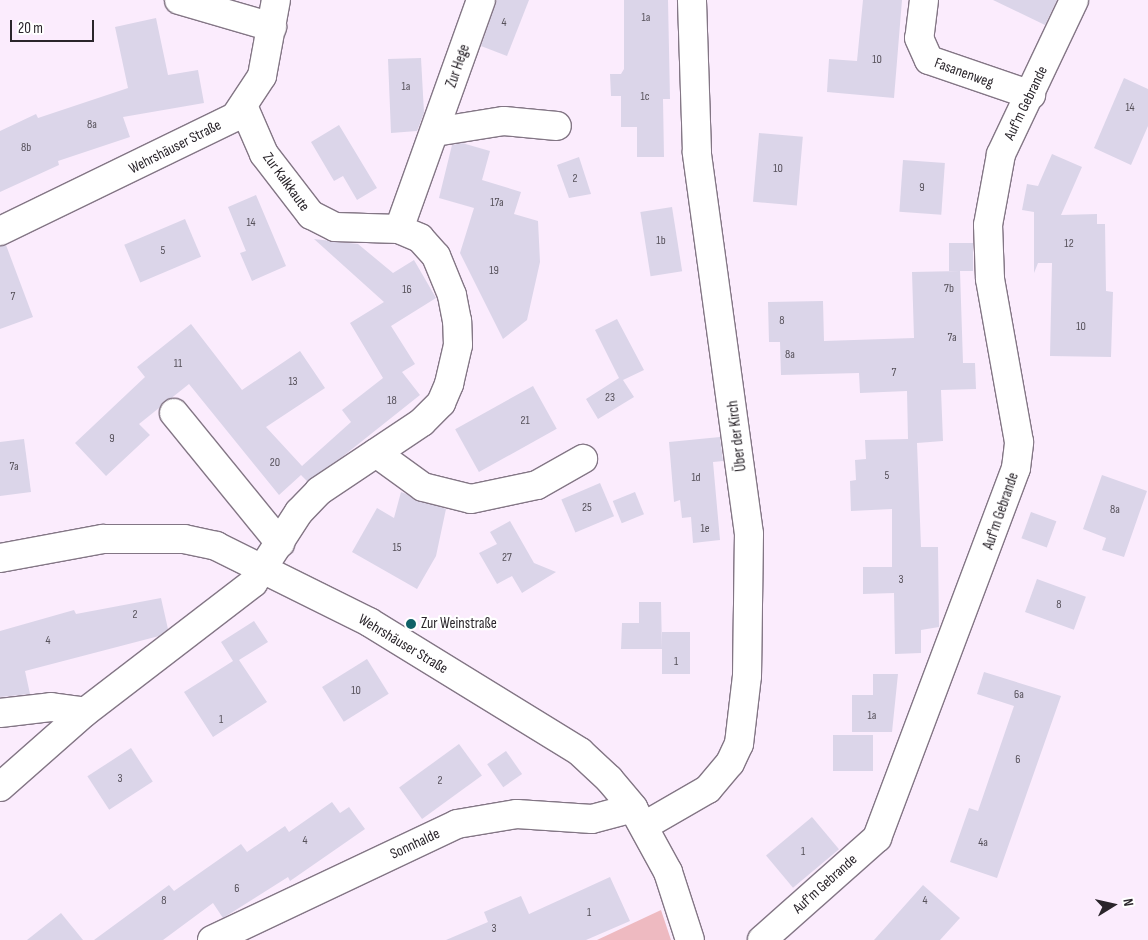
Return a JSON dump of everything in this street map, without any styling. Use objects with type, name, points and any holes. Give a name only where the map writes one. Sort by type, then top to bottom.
[{"type":"street","points":[[179,0],[272,27]]},
{"type":"street","name":"Wehrshäuser Straße","points":[[0,231],[180,147],[244,108],[262,76],[276,0]]},
{"type":"street","name":"Zur Hege","points":[[399,229],[481,0]]},
{"type":"street","name":"Über der Kirch","points":[[638,817],[708,789],[730,763],[739,744],[747,676],[748,534],[697,152],[692,0]]},
{"type":"street","name":"Fasanenweg","points":[[924,0],[920,38],[929,60],[1031,95]]},
{"type":"street","name":"Auf'm Gebrande","points":[[762,940],[877,838],[1016,468],[1019,442],[990,279],[988,225],[1001,154],[1031,95],[1074,0]]},
{"type":"street","name":"Zur Kalkkaute","points":[[244,108],[264,154],[311,216],[335,227],[399,229],[420,238],[436,256],[452,295],[458,345],[442,403],[376,453],[319,491],[280,543],[265,569]]},
{"type":"street","points":[[435,132],[504,121],[557,126]]},
{"type":"street","points":[[174,413],[280,543]]},
{"type":"street","points":[[376,453],[423,486],[471,499],[537,485],[583,459]]},
{"type":"street","name":"Wehrshäuser Straße","points":[[0,558],[103,539],[184,539],[216,546],[369,622],[580,752],[638,817],[668,872],[690,940]]},
{"type":"street","points":[[0,787],[85,712],[239,594],[265,569]]},
{"type":"street","points":[[0,713],[51,706],[85,712]]},
{"type":"street","name":"Sonnhalde","points":[[212,940],[457,824],[517,814],[592,819],[638,817]]},
{"type":"shaded area","points":[[661,910],[671,940],[597,940]]},
{"type":"building","points":[[497,0],[529,0],[507,56],[481,46]]},
{"type":"building","points":[[624,0],[668,0],[670,99],[663,99],[664,157],[637,157],[637,127],[621,127],[621,96],[611,96],[610,74],[621,74],[624,69]]},
{"type":"building","points":[[863,0],[902,0],[894,98],[827,92],[829,59],[857,61]]},
{"type":"building","points":[[993,0],[1057,0],[1045,25]]},
{"type":"building","points":[[156,18],[168,75],[198,70],[204,103],[123,117],[130,137],[58,161],[59,165],[0,192],[0,131],[36,114],[38,118],[128,88],[115,27]]},
{"type":"building","points":[[421,58],[424,113],[417,131],[391,133],[388,59]]},
{"type":"building","points":[[1124,78],[1148,89],[1148,126],[1131,165],[1094,148]]},
{"type":"building","points":[[339,125],[377,188],[357,200],[343,176],[334,181],[311,142]]},
{"type":"building","points":[[759,133],[803,137],[797,206],[753,202]]},
{"type":"building","points":[[462,143],[490,151],[482,180],[521,192],[514,214],[538,221],[540,262],[527,320],[503,339],[460,253],[474,208],[439,198],[452,145]]},
{"type":"building","points":[[1052,154],[1082,167],[1061,215],[1097,214],[1097,224],[1105,224],[1106,291],[1113,292],[1111,357],[1050,356],[1052,263],[1038,263],[1034,273],[1034,212],[1022,210],[1027,184],[1038,186]]},
{"type":"building","points":[[579,157],[591,194],[569,198],[557,165]]},
{"type":"building","points":[[903,160],[945,163],[941,215],[899,212]]},
{"type":"building","points":[[256,195],[286,266],[252,281],[240,253],[246,251],[228,207]]},
{"type":"building","points":[[672,207],[682,271],[651,276],[640,212]]},
{"type":"building","points":[[185,219],[201,257],[140,283],[124,245]]},
{"type":"building","points":[[314,239],[358,244],[393,273],[414,260],[436,298],[391,326],[415,364],[402,372],[420,395],[342,457],[307,481],[301,475],[279,495],[189,384],[139,424],[150,435],[106,476],[75,443],[145,377],[137,367],[191,324],[242,390],[300,351],[325,388],[266,427],[302,466],[351,422],[342,410],[383,378],[350,323],[384,302]]},
{"type":"building","points":[[949,243],[973,243],[973,271],[949,271]]},
{"type":"building","points":[[6,245],[33,317],[0,329],[0,246]]},
{"type":"building","points":[[960,271],[963,363],[975,363],[976,389],[941,390],[943,441],[917,443],[921,547],[938,547],[939,627],[921,630],[921,653],[895,654],[894,593],[863,594],[863,567],[892,567],[892,509],[851,511],[850,481],[856,480],[855,460],[866,459],[865,440],[908,439],[907,391],[860,393],[859,373],[781,375],[780,342],[769,342],[768,302],[823,301],[824,341],[914,338],[912,272]]},
{"type":"building","points":[[617,319],[644,370],[623,380],[634,397],[598,419],[586,399],[619,378],[595,330]]},
{"type":"building","points":[[533,386],[557,429],[479,472],[455,429]]},
{"type":"building","points":[[720,437],[723,461],[713,462],[720,540],[693,543],[691,517],[682,518],[680,500],[674,502],[669,442]]},
{"type":"building","points":[[24,439],[31,492],[0,496],[0,442]]},
{"type":"building","points":[[1102,475],[1147,491],[1124,557],[1102,550],[1106,538],[1083,529]]},
{"type":"building","points":[[600,483],[614,516],[575,533],[561,499]]},
{"type":"building","points":[[401,492],[446,509],[436,556],[417,589],[352,552],[377,508],[394,518]]},
{"type":"building","points":[[635,492],[644,514],[622,523],[613,501]]},
{"type":"building","points":[[1031,512],[1056,521],[1047,548],[1021,538]]},
{"type":"building","points":[[510,521],[534,563],[556,572],[522,593],[512,576],[497,584],[479,553],[497,544],[490,532]]},
{"type":"building","points":[[1037,579],[1086,597],[1074,630],[1025,612]]},
{"type":"building","points":[[161,598],[168,629],[159,636],[25,671],[30,694],[0,697],[0,631],[74,610],[76,614]]},
{"type":"building","points":[[639,602],[661,602],[662,649],[621,649],[622,623],[639,623]]},
{"type":"building","points":[[254,621],[268,642],[239,660],[267,702],[213,737],[184,692],[233,661],[221,642]]},
{"type":"building","points":[[662,632],[690,632],[690,674],[662,674]]},
{"type":"building","points":[[367,659],[389,694],[344,722],[322,687]]},
{"type":"building","points":[[984,672],[1061,696],[997,878],[950,862],[969,808],[978,811],[1014,706],[977,694]]},
{"type":"building","points":[[873,674],[898,674],[892,732],[852,732],[852,695],[873,695]]},
{"type":"building","points":[[833,735],[873,735],[873,771],[833,771]]},
{"type":"building","points":[[459,744],[482,776],[422,819],[399,787]]},
{"type":"building","points":[[131,748],[153,782],[109,810],[87,776]]},
{"type":"building","points":[[506,751],[522,774],[503,787],[487,764]]},
{"type":"building","points":[[332,802],[340,813],[349,807],[365,829],[290,881],[288,877],[223,918],[213,903],[163,940],[94,940],[169,885],[174,891],[241,844],[247,852],[285,826],[289,832]]},
{"type":"building","points":[[812,817],[839,849],[793,888],[766,856]]},
{"type":"building","points":[[610,877],[630,921],[586,940],[446,940],[488,922],[484,912],[521,896],[529,914]]},
{"type":"building","points":[[923,885],[960,918],[940,940],[874,940]]},
{"type":"building","points":[[61,913],[83,940],[27,940]]},
{"type":"place","name":"Zur Weinstraße","points":[[411,624]]}]
